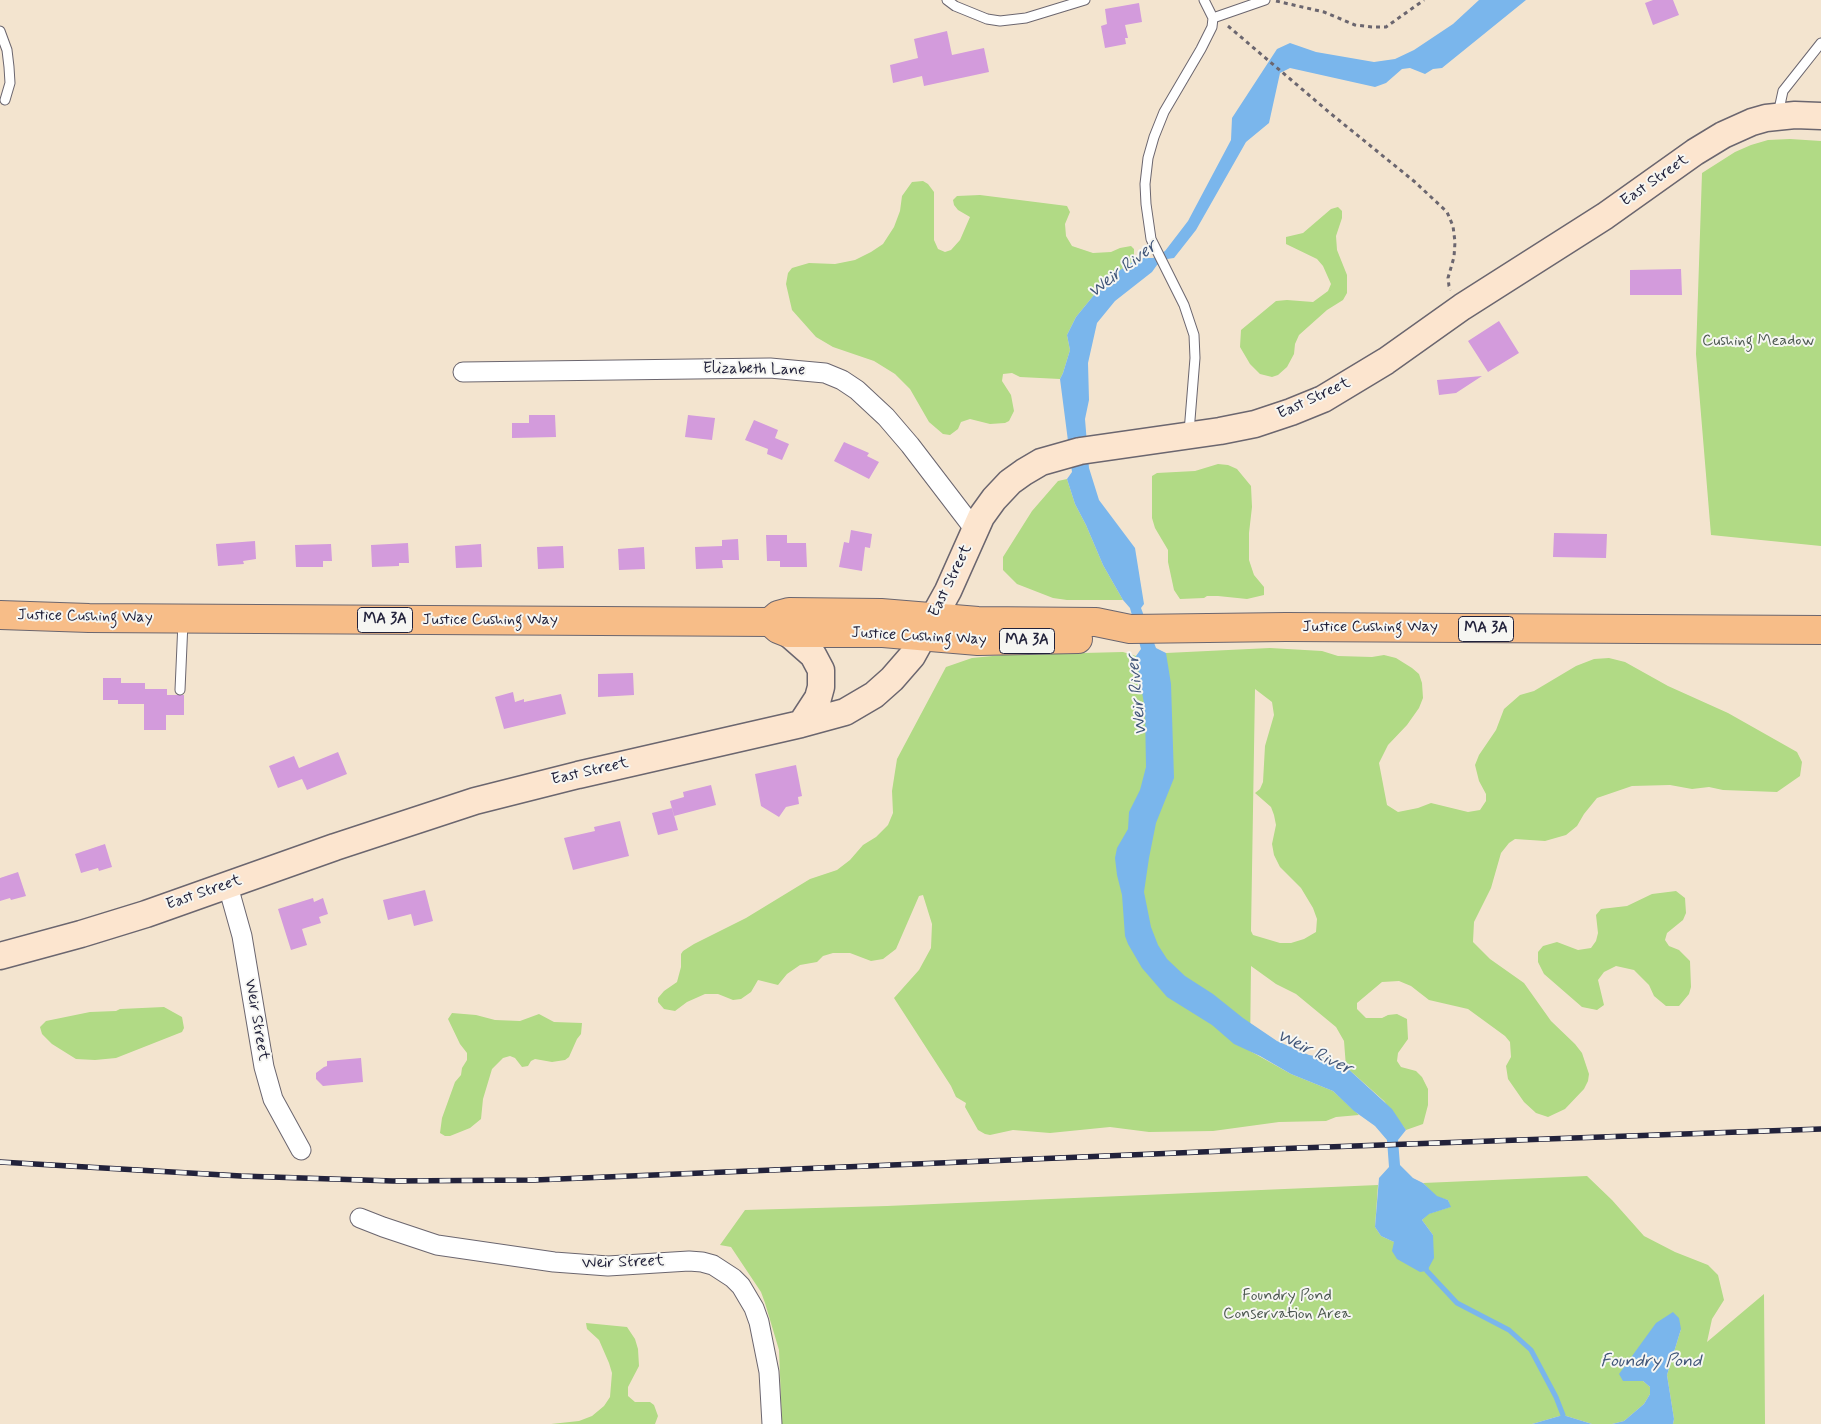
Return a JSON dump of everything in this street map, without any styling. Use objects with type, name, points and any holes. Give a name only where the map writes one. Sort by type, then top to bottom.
[{"type":"main road","name":"East Street","points":[[0,956],[81,934],[228,886],[353,841],[484,799],[578,774],[801,724],[845,712],[874,695],[906,664],[929,627],[981,517],[1010,482],[1041,462],[1080,450],[1255,424],[1323,399],[1386,361],[1462,308],[1605,216],[1694,152],[1723,135],[1752,122],[1778,116],[1821,116]]},
{"type":"main road","name":"Justice Cushing Way","points":[[0,615],[69,618],[779,627],[778,615],[789,612],[882,613],[978,641],[1094,638],[1141,629],[1296,627],[1821,630]]},
{"type":"main road","points":[[779,627],[812,655],[821,670],[821,687],[818,698],[801,724]]},
{"type":"street","name":"Elizabeth Lane","points":[[463,372],[770,368],[825,372],[857,390],[886,417],[910,444],[974,530]]},
{"type":"street","name":"Weir Street","points":[[228,886],[242,936],[264,1067],[273,1099],[301,1150]]},
{"type":"street","name":"Weir Street","points":[[360,1218],[437,1244],[554,1262],[608,1266],[689,1261],[713,1265],[733,1278],[754,1308],[759,1322],[769,1372],[772,1424]]},
{"type":"lane","points":[[947,0],[955,6],[987,19],[1000,21],[1026,18],[1085,0]]},
{"type":"lane","points":[[1188,435],[1195,343],[1188,314],[1152,242],[1145,184],[1148,158],[1154,136],[1164,112],[1207,38],[1213,18],[1204,0]]},
{"type":"lane","points":[[1213,18],[1265,0]]},
{"type":"lane","points":[[0,31],[7,50],[9,67],[10,84],[5,100]]},
{"type":"lane","points":[[1778,116],[1783,91],[1821,43]]},
{"type":"lane","points":[[180,690],[183,619]]},
{"type":"path","points":[[1271,0],[1324,12],[1355,25],[1372,27],[1386,27],[1424,0]]},
{"type":"path","points":[[1213,18],[1228,25],[1447,212],[1453,226],[1455,248],[1448,286],[1462,308]]},
{"type":"green space","name":"Cushing Meadow","points":[[1768,140],[1821,141],[1821,546],[1711,535],[1696,354],[1702,173],[1735,152],[1751,145]]},
{"type":"green space","points":[[923,181],[934,192],[934,240],[938,249],[945,252],[951,250],[960,240],[970,217],[958,210],[953,200],[957,196],[980,195],[1067,206],[1070,212],[1065,224],[1066,236],[1072,246],[1093,253],[1111,252],[1131,246],[1134,249],[1134,261],[1103,284],[1076,317],[1067,335],[1070,350],[1060,379],[1020,377],[1012,373],[1003,374],[1002,381],[1011,395],[1014,411],[1009,421],[1005,423],[990,424],[970,419],[961,422],[958,429],[950,435],[943,434],[929,422],[910,389],[895,374],[874,361],[833,347],[816,337],[792,310],[786,284],[788,273],[792,268],[809,263],[835,264],[855,260],[871,252],[883,244],[894,227],[900,211],[902,196],[912,182]]},
{"type":"green space","points":[[1338,207],[1342,211],[1342,218],[1336,236],[1337,250],[1347,275],[1347,293],[1343,300],[1327,310],[1299,335],[1295,344],[1294,354],[1287,367],[1278,375],[1272,377],[1260,374],[1250,364],[1240,347],[1241,330],[1276,301],[1313,302],[1328,291],[1331,284],[1323,266],[1317,259],[1286,244],[1286,237],[1303,233],[1331,209]]},
{"type":"green space","points":[[1218,464],[1228,465],[1237,469],[1251,486],[1252,507],[1249,533],[1249,560],[1254,575],[1264,587],[1264,595],[1247,599],[1207,596],[1204,598],[1180,599],[1174,590],[1168,562],[1168,550],[1155,528],[1152,518],[1152,476],[1157,473],[1195,471]]},
{"type":"green space","points":[[1067,479],[1075,504],[1103,565],[1123,600],[1067,600],[1053,598],[1017,584],[1003,570],[1003,557],[1032,511],[1058,481]]},
{"type":"green space","points":[[1270,648],[1322,651],[1338,656],[1372,657],[1384,655],[1396,658],[1412,668],[1419,674],[1423,698],[1419,708],[1407,725],[1388,745],[1379,763],[1387,805],[1398,812],[1431,803],[1468,812],[1480,810],[1486,801],[1486,794],[1479,781],[1475,765],[1479,755],[1496,730],[1504,709],[1520,695],[1534,691],[1576,666],[1594,659],[1609,658],[1625,662],[1668,686],[1728,713],[1797,752],[1802,762],[1800,776],[1777,792],[1723,790],[1709,787],[1692,789],[1670,785],[1632,786],[1597,798],[1577,826],[1566,835],[1545,841],[1515,839],[1501,853],[1491,888],[1474,922],[1473,942],[1490,959],[1524,983],[1551,1021],[1582,1053],[1589,1074],[1584,1089],[1565,1109],[1548,1117],[1536,1113],[1524,1102],[1508,1079],[1506,1066],[1511,1057],[1510,1042],[1505,1036],[1468,1009],[1429,1000],[1411,986],[1399,981],[1382,982],[1357,1003],[1357,1009],[1366,1018],[1382,1018],[1397,1014],[1407,1019],[1408,1039],[1398,1053],[1397,1061],[1401,1067],[1416,1071],[1422,1077],[1428,1089],[1428,1105],[1423,1124],[1406,1130],[1384,1101],[1346,1067],[1344,1041],[1336,1027],[1296,994],[1276,984],[1251,966],[1250,1051],[1291,1074],[1333,1091],[1359,1115],[1336,1117],[1326,1121],[1279,1122],[1213,1131],[1149,1132],[1110,1127],[1050,1133],[1013,1130],[990,1135],[985,1134],[978,1130],[965,1107],[966,1103],[956,1097],[951,1086],[894,998],[919,970],[931,948],[932,924],[923,895],[919,896],[896,949],[883,959],[871,961],[850,953],[833,953],[823,956],[817,962],[800,965],[787,974],[778,985],[758,980],[751,992],[741,999],[733,1000],[718,994],[705,994],[687,1002],[675,1011],[664,1009],[658,1002],[658,998],[664,991],[677,982],[683,951],[746,918],[810,879],[837,870],[850,860],[863,845],[876,837],[888,825],[893,813],[892,791],[897,759],[946,667],[972,658],[1003,655],[1123,652],[1136,656],[1137,661],[1166,660],[1166,653]],"holes":[[[1255,689],[1272,702],[1274,715],[1265,746],[1263,782],[1260,789],[1255,793],[1271,807],[1274,815],[1276,825],[1272,844],[1274,855],[1280,867],[1301,888],[1317,919],[1316,932],[1304,939],[1291,943],[1280,943],[1253,935],[1251,931]]]},
{"type":"green space","points":[[1676,891],[1685,898],[1686,913],[1683,920],[1667,933],[1665,940],[1669,946],[1679,950],[1690,961],[1691,987],[1689,994],[1679,1006],[1666,1006],[1654,996],[1649,985],[1634,970],[1616,966],[1604,972],[1598,980],[1604,1005],[1597,1010],[1582,1007],[1544,974],[1538,962],[1538,952],[1543,946],[1557,942],[1578,950],[1591,948],[1596,941],[1598,933],[1596,915],[1601,909],[1627,906],[1652,894]]},
{"type":"green space","points":[[164,1007],[182,1017],[184,1028],[182,1032],[116,1058],[76,1059],[52,1044],[42,1034],[40,1027],[46,1021],[90,1012]]},
{"type":"green space","points":[[452,1013],[476,1015],[495,1020],[520,1021],[539,1014],[554,1022],[582,1023],[581,1034],[569,1057],[565,1060],[552,1062],[535,1059],[528,1066],[522,1067],[515,1058],[510,1056],[503,1058],[492,1069],[483,1099],[481,1119],[470,1128],[450,1136],[445,1136],[440,1133],[442,1118],[455,1082],[461,1075],[462,1068],[467,1060],[467,1053],[460,1044],[448,1019]]},
{"type":"green space","name":"Foundry Pond Conservation Area","points":[[1587,1176],[1612,1200],[1644,1236],[1675,1252],[1708,1265],[1718,1275],[1724,1300],[1712,1319],[1707,1342],[1764,1294],[1765,1424],[1673,1424],[1674,1419],[1667,1375],[1681,1329],[1623,1381],[1643,1381],[1650,1387],[1650,1394],[1644,1404],[1624,1421],[1612,1424],[1592,1424],[1563,1415],[1532,1424],[782,1424],[779,1350],[765,1303],[761,1292],[731,1247],[720,1245],[745,1210],[887,1206],[1378,1185],[1375,1227],[1381,1236],[1394,1242],[1433,1235],[1422,1220],[1428,1214],[1450,1207],[1448,1200],[1437,1197],[1423,1183]]},
{"type":"green space","points":[[586,1323],[627,1327],[635,1339],[638,1349],[639,1366],[628,1387],[628,1396],[635,1402],[650,1402],[654,1405],[658,1416],[655,1424],[551,1424],[579,1421],[592,1416],[604,1406],[610,1397],[612,1373],[609,1363],[599,1340],[587,1329]]},
{"type":"water","points":[[1479,0],[1526,0],[1442,68],[1433,69],[1425,74],[1410,68],[1402,69],[1386,83],[1375,87],[1290,68],[1280,73],[1269,123],[1246,142],[1196,230],[1174,258],[1167,259],[1157,265],[1152,272],[1115,301],[1097,323],[1088,363],[1089,400],[1085,419],[1089,468],[1099,500],[1135,548],[1144,604],[1141,608],[1156,648],[1166,653],[1171,684],[1174,778],[1156,823],[1144,892],[1151,927],[1158,945],[1167,959],[1185,976],[1213,994],[1243,1018],[1277,1041],[1309,1055],[1325,1058],[1346,1067],[1392,1109],[1406,1130],[1398,1140],[1400,1165],[1413,1178],[1423,1183],[1437,1196],[1448,1200],[1451,1207],[1429,1214],[1422,1220],[1433,1235],[1434,1258],[1427,1271],[1420,1272],[1397,1259],[1392,1251],[1394,1242],[1381,1236],[1375,1227],[1379,1178],[1389,1167],[1387,1140],[1375,1126],[1354,1111],[1333,1091],[1291,1074],[1234,1044],[1212,1025],[1167,997],[1142,968],[1128,944],[1125,936],[1122,895],[1115,858],[1117,848],[1128,829],[1129,812],[1140,790],[1146,767],[1145,710],[1136,656],[1141,649],[1130,608],[1123,600],[1103,565],[1075,504],[1067,479],[1072,472],[1060,379],[1070,350],[1067,335],[1076,317],[1103,284],[1114,274],[1134,261],[1143,258],[1153,258],[1165,251],[1188,221],[1231,140],[1232,118],[1277,49],[1290,43],[1316,52],[1374,62],[1395,59],[1414,50],[1453,24]]},
{"type":"water","name":"Foundry Pond","points":[[1673,1312],[1679,1318],[1681,1329],[1667,1375],[1674,1419],[1673,1424],[1612,1424],[1624,1421],[1644,1404],[1650,1394],[1650,1387],[1643,1381],[1623,1381],[1619,1374],[1656,1323]]},
{"type":"water","points":[[1563,1415],[1592,1424],[1532,1424]]},
{"type":"building","points":[[1653,0],[1673,0],[1679,15],[1653,25],[1645,3]]},
{"type":"building","points":[[1139,3],[1142,22],[1125,25],[1128,38],[1125,38],[1126,44],[1105,48],[1101,26],[1107,24],[1105,9]]},
{"type":"building","points":[[947,31],[952,55],[984,48],[989,72],[924,86],[922,76],[893,83],[890,65],[918,58],[914,39]]},
{"type":"building","points":[[1681,269],[1682,295],[1630,295],[1630,270]]},
{"type":"building","points":[[1499,321],[1519,353],[1488,372],[1468,341]]},
{"type":"building","points":[[1482,376],[1456,393],[1439,395],[1437,380]]},
{"type":"building","points":[[529,415],[555,415],[556,437],[512,438],[512,423],[529,423]]},
{"type":"building","points":[[688,415],[715,418],[712,440],[685,437]]},
{"type":"building","points":[[754,420],[778,430],[775,438],[789,444],[782,460],[767,454],[768,449],[745,440]]},
{"type":"building","points":[[844,442],[869,453],[867,456],[879,462],[869,479],[834,461]]},
{"type":"building","points":[[851,530],[872,534],[870,548],[865,547],[862,571],[839,567],[844,542],[849,543]]},
{"type":"building","points":[[1554,533],[1607,534],[1606,558],[1553,557]]},
{"type":"building","points":[[766,535],[787,535],[787,543],[806,543],[807,567],[780,567],[780,561],[767,561]]},
{"type":"building","points":[[738,539],[739,560],[722,560],[723,568],[696,569],[695,547],[722,546],[722,540]]},
{"type":"building","points":[[255,541],[256,559],[243,561],[244,564],[218,566],[216,544]]},
{"type":"building","points":[[408,543],[409,563],[399,563],[399,566],[372,567],[371,545]]},
{"type":"building","points":[[331,544],[332,561],[323,561],[323,567],[296,567],[295,545]]},
{"type":"building","points":[[481,544],[482,567],[456,568],[455,546]]},
{"type":"building","points":[[563,546],[564,568],[538,569],[537,547]]},
{"type":"building","points":[[644,547],[645,569],[619,570],[618,549]]},
{"type":"building","points":[[633,673],[634,695],[598,697],[598,674]]},
{"type":"building","points":[[103,678],[121,678],[121,683],[145,683],[145,689],[167,689],[167,695],[184,695],[184,715],[166,715],[166,730],[144,730],[144,704],[118,704],[118,700],[103,700]]},
{"type":"building","points":[[513,692],[515,702],[524,699],[524,702],[561,694],[566,714],[504,729],[495,697]]},
{"type":"building","points":[[338,752],[347,774],[307,790],[302,779],[278,788],[269,766],[294,756],[299,768]]},
{"type":"building","points":[[796,765],[802,796],[798,797],[799,804],[786,807],[779,817],[761,806],[755,774]]},
{"type":"building","points":[[711,785],[716,805],[674,816],[670,801],[684,797],[683,792]]},
{"type":"building","points":[[672,808],[678,830],[658,835],[652,813]]},
{"type":"building","points":[[620,821],[629,856],[573,870],[564,838],[595,831],[594,827]]},
{"type":"building","points":[[105,844],[112,867],[99,871],[98,868],[81,873],[75,854]]},
{"type":"building","points":[[18,872],[26,896],[0,901],[0,878]]},
{"type":"building","points":[[425,890],[433,921],[414,926],[411,914],[388,920],[383,900]]},
{"type":"building","points":[[313,898],[314,902],[323,898],[328,914],[319,917],[321,923],[302,929],[307,945],[291,950],[278,909]]},
{"type":"building","points":[[361,1058],[363,1082],[323,1086],[316,1079],[316,1073],[327,1066],[327,1061]]},
{"type":"waterway","name":"Weir River","points":[[1425,1266],[1427,1271],[1457,1303],[1509,1330],[1531,1350],[1556,1397],[1563,1415],[1561,1424]]},
{"type":"railway","points":[[0,1162],[241,1176],[393,1181],[535,1180],[1272,1149],[1821,1129]]}]
